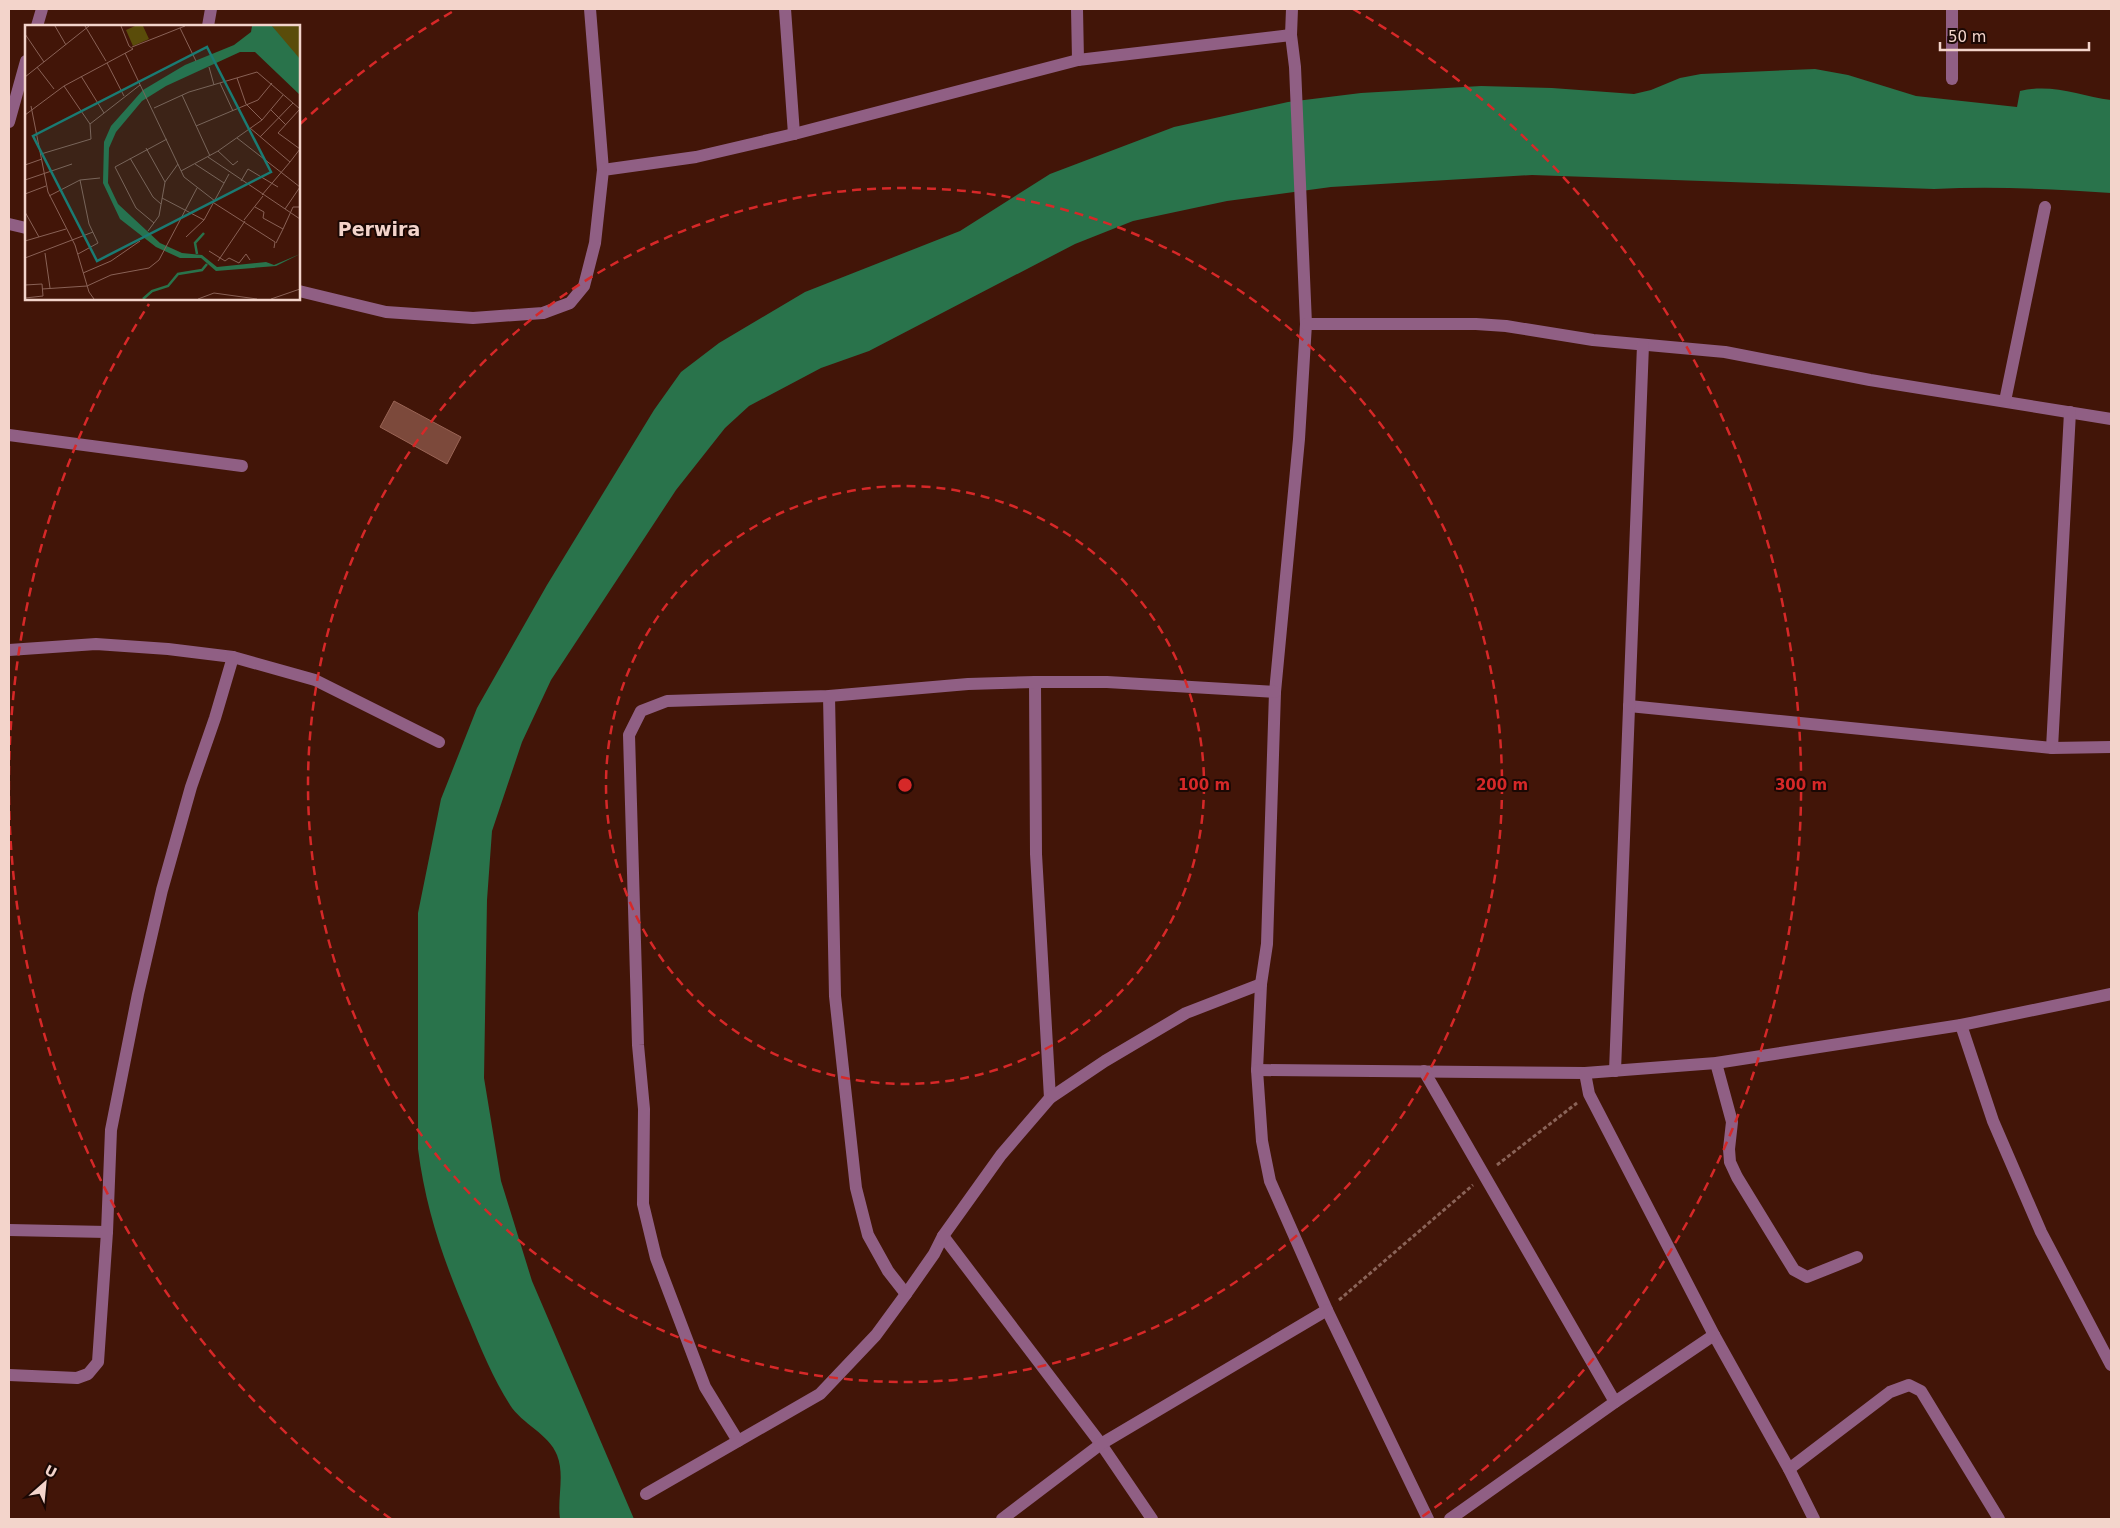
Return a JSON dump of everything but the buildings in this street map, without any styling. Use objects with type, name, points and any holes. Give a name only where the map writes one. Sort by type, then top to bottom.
[{"type":"street","points":[[37,25],[42,9]]},
{"type":"street","points":[[208,25],[211,9]]},
{"type":"street","points":[[300,291],[386,312],[473,318],[543,313],[570,303],[584,286],[595,243],[603,170],[590,9]]},
{"type":"street","points":[[785,9],[794,134]]},
{"type":"street","points":[[1077,9],[1078,60]]},
{"type":"street","points":[[1292,9],[1291,35],[1295,67],[1306,324],[1299,439],[1275,692],[1267,944],[1261,984],[1257,1070],[1262,1141],[1270,1181],[1327,1310],[1428,1519]]},
{"type":"street","points":[[1952,9],[1952,79]]},
{"type":"street","points":[[603,170],[696,157],[794,134],[1078,60],[1291,35]]},
{"type":"street","points":[[9,122],[25,65]]},
{"type":"street","points":[[2005,401],[2045,207]]},
{"type":"street","points":[[9,224],[25,228]]},
{"type":"street","points":[[1306,324],[1476,324],[1506,326],[1593,340],[1725,352],[1870,380],[2111,419]]},
{"type":"street","points":[[1615,1071],[1643,345]]},
{"type":"street","points":[[2052,748],[2070,412]]},
{"type":"street","points":[[9,435],[242,466]]},
{"type":"street","points":[[9,650],[96,644],[168,649],[233,657],[315,680],[439,742]]},
{"type":"street","points":[[9,1375],[76,1378],[88,1374],[98,1362],[107,1232],[111,1130],[138,994],[162,890],[191,786],[215,718],[233,657]]},
{"type":"street","points":[[738,1441],[705,1387],[656,1258],[643,1204],[644,1109],[638,1045],[629,735],[641,710],[668,701],[829,696],[968,684],[1035,682],[1106,682],[1275,692]]},
{"type":"street","points":[[1035,682],[1035,824],[1050,1098]]},
{"type":"street","points":[[829,696],[835,996],[856,1188],[868,1235],[888,1271],[906,1294]]},
{"type":"street","points":[[1629,706],[2052,748],[2111,747]]},
{"type":"street","points":[[646,1494],[820,1394],[876,1334],[934,1254],[943,1236],[1001,1155],[1050,1098],[1105,1061],[1186,1013],[1261,984]]},
{"type":"street","points":[[1257,1070],[1585,1073],[1716,1063],[1834,1043],[1961,1025],[2111,994]]},
{"type":"street","points":[[1961,1025],[1993,1121],[2037,1223],[2111,1365]]},
{"type":"street","points":[[1716,1063],[1732,1122],[1729,1150],[1730,1162],[1737,1177],[1794,1270],[1806,1277],[1857,1258]]},
{"type":"street","points":[[1424,1071],[1615,1402]]},
{"type":"street","points":[[1585,1073],[1589,1094],[1714,1335],[1789,1469],[1814,1519]]},
{"type":"street","points":[[9,1230],[107,1232]]},
{"type":"street","points":[[943,1236],[1101,1444],[1152,1519]]},
{"type":"street","points":[[1002,1519],[1101,1444],[1327,1310]]},
{"type":"street","points":[[1450,1519],[1615,1402],[1714,1335]]},
{"type":"street","points":[[1789,1469],[1890,1392],[1909,1384],[1921,1390],[1999,1519]]},
{"type":"path","points":[[1327,1310],[1484,1176],[1589,1094]]},
{"type":"shaded area","points":[[1815,69],[1848,75],[1916,96],[2017,107],[2020,91],[2043,88],[2111,100],[2111,193],[2023,188],[1934,189],[1532,175],[1331,187],[1227,201],[1133,221],[1075,244],[869,351],[821,368],[749,406],[725,428],[676,490],[551,680],[522,742],[492,831],[487,900],[484,1078],[501,1181],[532,1281],[634,1519],[560,1519],[561,1479],[557,1455],[548,1441],[515,1412],[493,1374],[452,1278],[437,1236],[426,1194],[418,1149],[418,913],[441,799],[477,708],[547,585],[654,410],[681,372],[719,343],[805,292],[960,231],[1050,174],[1174,127],[1288,102],[1361,93],[1481,86],[1552,88],[1634,94],[1651,90],[1680,78],[1701,74]]},
{"type":"district","name":"Perwira","points":[[379,229]]}]
